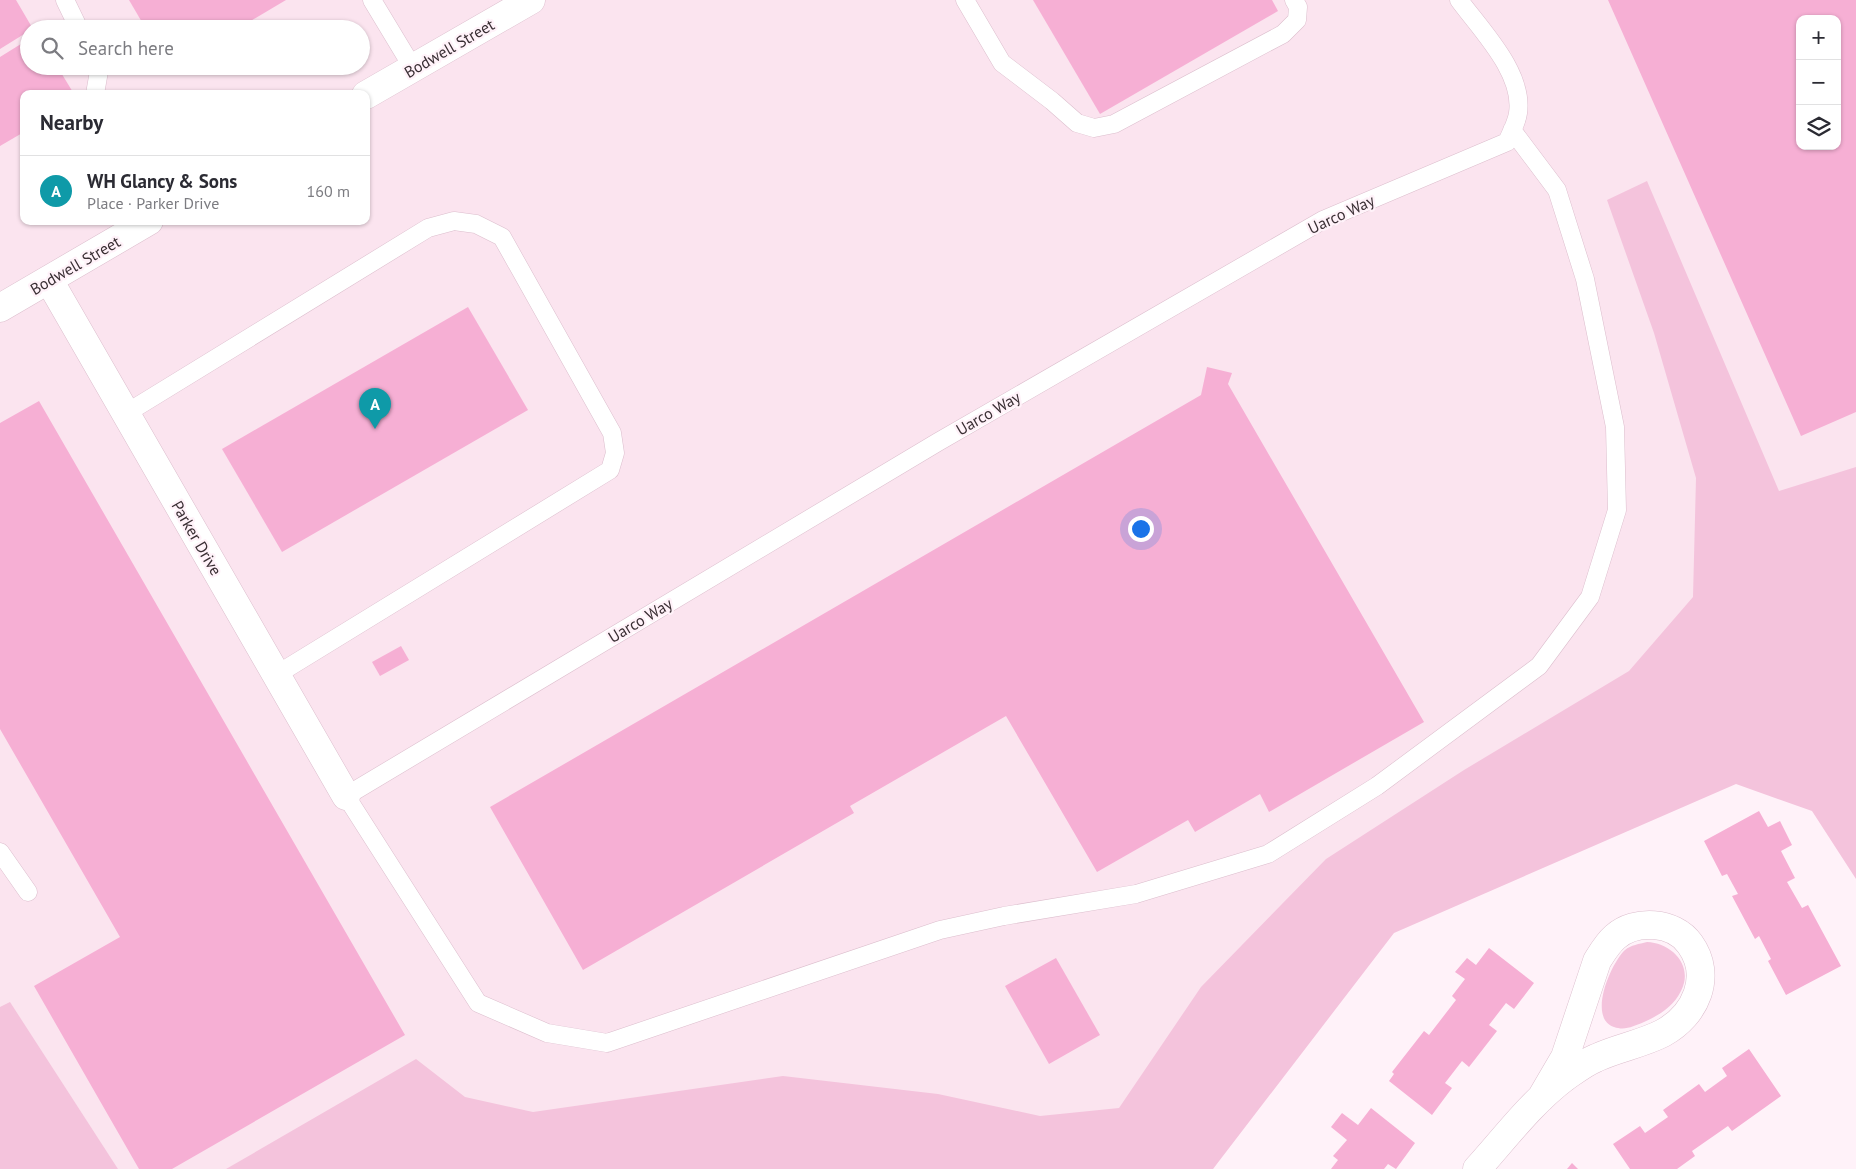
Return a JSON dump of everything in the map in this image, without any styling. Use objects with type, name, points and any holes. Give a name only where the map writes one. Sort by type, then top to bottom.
[{"type":"street","name":"Bodwell Street","points":[[370,93],[531,0]]},
{"type":"street","name":"Bodwell Street","points":[[0,308],[138,225]]},
{"type":"street","name":"Parker Drive","points":[[49,280],[346,796]]},
{"type":"street","points":[[1477,1169],[1541,1098],[1578,1068],[1595,1058],[1664,1032],[1684,1016],[1697,999],[1701,986],[1701,971],[1697,955],[1689,942],[1670,929],[1659,925],[1629,928],[1616,936],[1605,948],[1597,962],[1565,1057],[1541,1098]]},
{"type":"street","points":[[1587,991],[1585,1016],[1592,1032],[1598,1038],[1614,1045],[1633,1044]]},
{"type":"lane","points":[[65,0],[75,20]]},
{"type":"lane","points":[[372,0],[413,68]]},
{"type":"lane","points":[[965,0],[1002,63],[1052,101],[1077,123],[1094,128],[1114,124],[1282,34],[1297,20],[1298,7],[1294,0]]},
{"type":"lane","points":[[346,796],[478,1003],[547,1033],[606,1043],[940,930],[1004,916],[1136,894],[1268,854],[1377,786],[1539,666],[1590,597],[1617,510],[1615,427],[1585,279],[1557,190],[1512,130],[1518,114],[1517,88],[1504,61],[1459,0]]},
{"type":"lane","points":[[96,90],[98,75]]},
{"type":"lane","name":"Uarco Way","points":[[346,796],[930,447],[1323,220],[1507,142],[1512,130]]},
{"type":"lane","points":[[126,414],[428,228],[454,221],[476,224],[502,237],[612,433],[615,453],[610,470],[276,675]]},
{"type":"lane","points":[[0,852],[28,892]]},
{"type":"shaded area","points":[[0,0],[1856,0],[1856,598],[1384,918],[1213,1169],[0,1169]]},
{"type":"shaded area","points":[[1647,181],[1779,491],[1856,467],[1856,879],[1812,811],[1736,784],[1394,933],[1213,1169],[226,1169],[416,1059],[465,1097],[533,1112],[783,1076],[938,1094],[1040,1116],[1119,1108],[1201,987],[1326,859],[1464,770],[1629,671],[1693,597],[1696,478],[1654,333],[1607,200]]},
{"type":"shaded area","points":[[1647,942],[1665,947],[1678,957],[1685,973],[1681,991],[1670,1006],[1655,1017],[1629,1028],[1614,1027],[1606,1022],[1602,1013],[1604,990],[1608,978],[1625,950]]},
{"type":"shaded area","points":[[10,1002],[118,1169],[0,1169],[0,1007]]},
{"type":"building","points":[[0,0],[16,0],[28,20],[20,20],[20,37],[0,49]]},
{"type":"building","points":[[129,0],[286,0],[252,20],[141,20]]},
{"type":"building","points":[[1033,0],[1272,0],[1278,11],[1100,114]]},
{"type":"building","points":[[1608,0],[1856,0],[1856,412],[1801,436]]},
{"type":"building","points":[[20,45],[20,75],[62,75],[72,90],[20,90],[20,134],[0,146],[0,57]]},
{"type":"building","points":[[468,307],[528,410],[282,552],[222,449]]},
{"type":"building","points":[[1207,367],[1232,373],[1228,384],[1424,722],[1269,812],[1260,794],[1195,832],[1188,820],[1097,872],[1006,716],[850,806],[854,813],[583,970],[490,807],[1201,395]]},
{"type":"building","points":[[39,401],[405,1035],[172,1169],[139,1169],[34,986],[120,937],[0,729],[0,423]]},
{"type":"building","points":[[401,646],[409,660],[380,676],[372,662]]},
{"type":"building","points":[[1759,811],[1768,827],[1780,821],[1792,845],[1781,851],[1795,878],[1787,882],[1802,908],[1808,905],[1841,966],[1786,995],[1768,961],[1771,959],[1759,936],[1755,939],[1732,896],[1738,894],[1727,874],[1722,876],[1704,841]]},
{"type":"building","points":[[1489,948],[1534,983],[1514,1009],[1506,1003],[1489,1025],[1497,1031],[1469,1067],[1462,1061],[1445,1083],[1452,1088],[1432,1115],[1389,1081],[1394,1074],[1392,1072],[1424,1031],[1429,1035],[1456,1000],[1452,996],[1465,979],[1455,972],[1467,958],[1476,965]]},
{"type":"building","points":[[1056,958],[1100,1035],[1049,1064],[1005,986]]},
{"type":"building","points":[[1749,1049],[1781,1096],[1732,1131],[1728,1126],[1692,1151],[1695,1156],[1677,1169],[1630,1169],[1613,1144],[1640,1126],[1645,1133],[1668,1117],[1663,1110],[1699,1084],[1705,1092],[1727,1076],[1722,1068]]},
{"type":"building","points":[[1371,1108],[1415,1143],[1396,1169],[1388,1164],[1384,1169],[1331,1169],[1338,1160],[1333,1156],[1347,1140],[1331,1127],[1342,1113],[1358,1125]]},
{"type":"building","points":[[1572,1163],[1578,1169],[1567,1169]]},
{"type":"place","name":"WH Glancy & Sons","points":[[375,429]]}]
